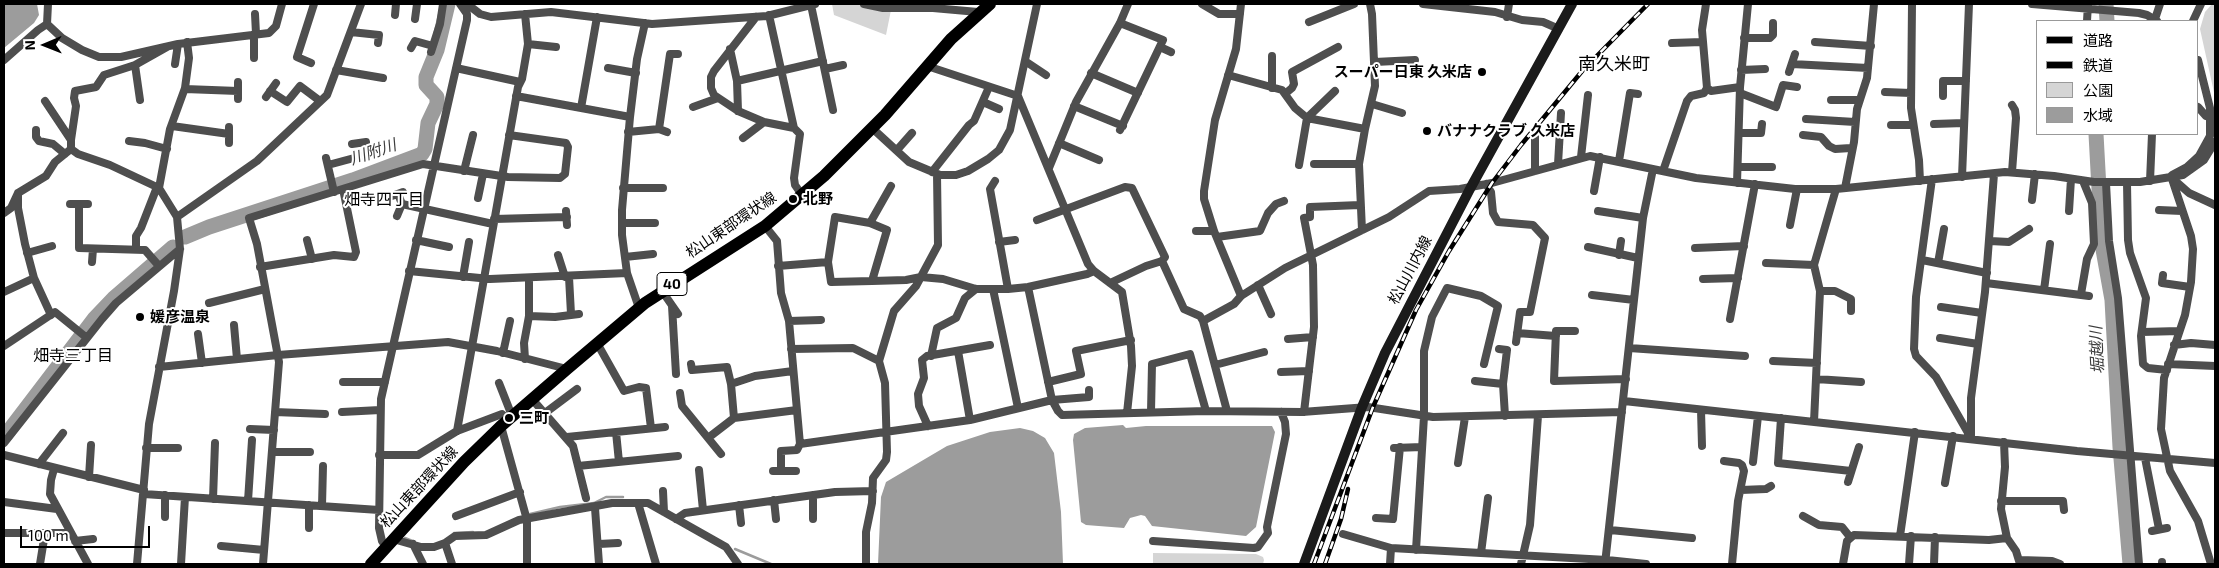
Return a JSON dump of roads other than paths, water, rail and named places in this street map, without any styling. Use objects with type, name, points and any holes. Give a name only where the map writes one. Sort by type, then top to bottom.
[{"type":"main road","name":"松山東部環状線","points":[[371,564],[464,462],[507,420],[662,291],[765,226],[802,195],[872,128],[978,12],[990,4]]},
{"type":"main road","name":"松山川内線","points":[[1304,564],[1362,407],[1401,320],[1471,187],[1572,4]]},
{"type":"street","points":[[47,24],[48,4]]},
{"type":"street","points":[[47,24],[71,44],[99,57],[121,58],[187,42],[269,33],[274,30],[282,4]]},
{"type":"street","points":[[311,63],[297,56],[314,4]]},
{"type":"street","points":[[177,218],[257,161],[327,95],[362,4]]},
{"type":"street","points":[[395,15],[396,4]]},
{"type":"street","points":[[415,19],[417,4]]},
{"type":"street","points":[[411,48],[414,41],[432,49],[443,4]]},
{"type":"street","points":[[462,5],[471,7],[480,14],[491,17],[551,12],[645,23],[756,17],[813,4],[834,110]]},
{"type":"street","points":[[864,4],[883,8],[928,6],[978,12]]},
{"type":"street","points":[[872,128],[909,162],[934,173],[948,176],[968,171],[988,160],[999,150],[1010,130],[1037,4]]},
{"type":"street","points":[[1049,168],[1074,106],[1120,23],[1128,4]]},
{"type":"street","points":[[1202,4],[1219,14],[1240,14]]},
{"type":"street","points":[[1241,4],[1236,49],[1216,120],[1204,182],[1204,199],[1215,234],[1241,296]]},
{"type":"street","points":[[1309,22],[1354,4]]},
{"type":"street","points":[[1362,230],[1359,164],[1375,86],[1370,4]]},
{"type":"street","points":[[1423,4],[1495,12],[1507,17],[1543,22],[1559,29]]},
{"type":"street","points":[[1507,17],[1509,4]]},
{"type":"street","points":[[1663,172],[1687,101],[1691,96],[1704,93],[1707,88],[1702,42],[1706,4]]},
{"type":"street","points":[[1737,183],[1740,90],[1748,4]]},
{"type":"street","points":[[1845,188],[1859,100],[1868,68],[1874,4]]},
{"type":"street","points":[[1912,4],[1911,93],[1920,181]]},
{"type":"street","points":[[1962,177],[1969,4]]},
{"type":"street","points":[[2032,4],[2088,6],[2112,12],[2139,13],[2156,20],[2160,4]]},
{"type":"street","points":[[2194,20],[2201,4]]},
{"type":"street","points":[[462,5],[467,20],[384,382],[380,410],[380,535],[389,543],[413,544],[428,548],[445,544],[455,536],[486,535],[519,520],[595,508],[612,503],[648,503],[726,547],[738,564]]},
{"type":"street","points":[[2087,20],[2088,6]]},
{"type":"street","points":[[254,58],[255,14]]},
{"type":"street","points":[[456,431],[516,96],[528,44],[525,14]]},
{"type":"street","points":[[769,15],[780,72],[794,128],[800,134],[794,178],[795,185],[802,195]]},
{"type":"street","points":[[581,108],[597,17]]},
{"type":"street","points":[[756,17],[710,77],[711,88],[718,98],[738,110],[764,122],[794,128]]},
{"type":"street","points":[[640,308],[627,274],[622,224],[628,132],[645,23]]},
{"type":"street","points":[[1074,106],[1121,128],[1163,40],[1120,23]]},
{"type":"street","points":[[1744,38],[1770,38],[1773,35],[1773,23]]},
{"type":"street","points":[[4,60],[47,24]]},
{"type":"street","points":[[351,32],[379,36],[378,43]]},
{"type":"street","points":[[136,249],[136,236],[142,228],[158,187],[172,126],[185,90],[189,58],[187,42]]},
{"type":"street","points":[[1672,42],[1702,42]]},
{"type":"street","points":[[1816,42],[1871,46]]},
{"type":"street","points":[[175,64],[178,44]]},
{"type":"street","points":[[528,44],[556,47]]},
{"type":"street","points":[[4,213],[11,208],[18,193],[46,176],[55,162],[68,151],[76,106],[75,91],[96,87],[104,74],[135,65],[168,46]]},
{"type":"street","points":[[1160,47],[1170,52]]},
{"type":"street","points":[[1286,93],[1294,84],[1292,72],[1338,47]]},
{"type":"street","points":[[730,49],[738,81],[738,110]]},
{"type":"street","points":[[628,132],[663,131],[670,54],[678,54]]},
{"type":"street","points":[[1789,72],[1794,54]]},
{"type":"street","points":[[1272,56],[1272,88]]},
{"type":"street","points":[[1375,62],[1415,60]]},
{"type":"street","points":[[1025,62],[1046,75]]},
{"type":"street","points":[[738,81],[780,72],[843,64]]},
{"type":"street","points":[[1792,64],[1868,68]]},
{"type":"street","points":[[2171,176],[2187,166],[2205,148],[2210,136],[2211,118],[2199,64]]},
{"type":"street","points":[[135,65],[140,100]]},
{"type":"street","points":[[927,66],[1018,96],[1088,264],[1094,271],[1122,292],[1131,340],[1132,366],[1127,413]]},
{"type":"street","points":[[336,70],[378,78],[376,68]]},
{"type":"street","points":[[456,68],[520,82]]},
{"type":"street","points":[[608,68],[636,73]]},
{"type":"street","points":[[1742,70],[1765,69]]},
{"type":"street","points":[[1091,73],[1138,93]]},
{"type":"street","points":[[1228,75],[1286,93],[1295,108],[1307,118],[1365,129]]},
{"type":"street","points":[[1942,96],[1943,80],[1966,81]]},
{"type":"street","points":[[185,90],[238,95],[238,82]]},
{"type":"street","points":[[276,83],[268,94],[287,102],[300,86],[320,101]]},
{"type":"street","points":[[1707,88],[1711,91],[1740,90],[1776,107],[1783,85],[1797,87]]},
{"type":"street","points":[[866,564],[866,532],[871,509],[873,478],[886,460],[885,383],[879,361],[894,311],[913,291],[939,240],[934,173],[969,125],[974,121],[989,87]]},
{"type":"street","points":[[1299,165],[1307,118],[1335,91]]},
{"type":"street","points":[[1885,92],[1911,93]]},
{"type":"street","points":[[1618,161],[1630,93],[1638,94]]},
{"type":"street","points":[[1581,157],[1588,95]]},
{"type":"street","points":[[516,96],[630,117]]},
{"type":"street","points":[[693,107],[718,98]]},
{"type":"street","points":[[1831,100],[1859,100]]},
{"type":"street","points":[[45,101],[71,140]]},
{"type":"street","points":[[983,102],[999,109]]},
{"type":"street","points":[[1372,104],[1402,112]]},
{"type":"street","points":[[2012,105],[2016,118],[2012,172]]},
{"type":"street","points":[[2199,108],[2206,116],[2211,118]]},
{"type":"street","points":[[1558,164],[1562,113]]},
{"type":"street","points":[[1806,119],[1855,122]]},
{"type":"street","points":[[743,138],[764,122]]},
{"type":"street","points":[[1934,124],[1964,123]]},
{"type":"street","points":[[1739,133],[1761,133],[1762,124]]},
{"type":"street","points":[[1891,125],[1913,126]]},
{"type":"street","points":[[172,126],[229,131],[229,143]]},
{"type":"street","points":[[36,130],[36,137],[40,141],[110,165],[158,187],[177,218],[180,249],[146,448],[137,564]]},
{"type":"street","points":[[897,150],[912,133]]},
{"type":"street","points":[[464,171],[472,135]]},
{"type":"street","points":[[263,564],[278,355],[257,244],[249,218],[333,188],[344,189],[423,164],[502,176],[560,178],[565,174],[568,148],[566,143],[509,135]]},
{"type":"street","points":[[1804,135],[1821,137],[1828,146],[1835,149],[1851,148]]},
{"type":"street","points":[[2150,181],[2152,135]]},
{"type":"street","points":[[1534,136],[1535,171]]},
{"type":"street","points":[[129,141],[167,149]]},
{"type":"street","points":[[333,188],[327,161],[357,159],[366,155],[364,143],[352,144]]},
{"type":"street","points":[[1058,143],[1099,160]]},
{"type":"street","points":[[1203,321],[1234,304],[1241,296],[1258,285],[1312,254],[1389,217],[1428,191],[1486,184],[1581,157],[1600,157],[1696,178],[1797,189],[1836,189],[2012,172],[2106,183],[2150,181],[2183,175],[2204,160],[2215,146]]},
{"type":"street","points":[[1594,191],[1600,157]]},
{"type":"street","points":[[1314,164],[1359,164]]},
{"type":"street","points":[[1738,167],[1772,167]]},
{"type":"street","points":[[1606,562],[1642,218],[1653,169]]},
{"type":"street","points":[[478,198],[483,174]]},
{"type":"street","points":[[1971,438],[1971,398],[1986,283],[1994,174]]},
{"type":"street","points":[[2032,200],[2035,174]]},
{"type":"street","points":[[2171,176],[2189,193],[2215,206]]},
{"type":"street","points":[[2171,176],[2193,249],[2190,287],[2185,314],[2164,378],[2161,421],[2166,461],[2174,480],[2198,521],[2211,564]]},
{"type":"street","points":[[2069,211],[2071,179]]},
{"type":"street","points":[[1932,180],[1916,297],[1914,349],[1916,356],[1936,377],[1971,438]]},
{"type":"street","points":[[1986,283],[2085,295],[2087,260],[2094,244],[2092,203],[2083,181]]},
{"type":"street","points":[[995,182],[990,189],[1008,288]]},
{"type":"street","points":[[2106,183],[2109,241],[2118,298],[2128,457],[2139,564]]},
{"type":"street","points":[[2127,183],[2129,247],[2146,298],[2142,332],[2143,364],[2148,368],[2215,366]]},
{"type":"street","points":[[1486,184],[1491,192],[1493,213],[1498,222],[1533,225],[1545,238],[1530,312],[1520,312],[1516,342]]},
{"type":"street","points":[[1730,319],[1755,184]]},
{"type":"street","points":[[870,223],[891,186]]},
{"type":"street","points":[[1037,220],[1125,187],[1132,188],[1165,257],[1162,261],[1146,266],[1110,283]]},
{"type":"street","points":[[623,188],[663,188]]},
{"type":"street","points":[[260,266],[334,255],[351,258],[356,254],[344,189]]},
{"type":"street","points":[[1790,225],[1797,189]]},
{"type":"street","points":[[1814,422],[1820,291],[1814,265],[1836,189]]},
{"type":"street","points":[[18,193],[18,208],[27,253],[34,278],[51,315]]},
{"type":"street","points":[[389,197],[401,193],[402,204],[397,216]]},
{"type":"street","points":[[1196,231],[1215,234],[1260,231],[1268,213],[1276,204],[1284,201]]},
{"type":"street","points":[[70,204],[88,204]]},
{"type":"street","points":[[79,204],[79,248],[145,250],[157,263]]},
{"type":"street","points":[[402,204],[494,222],[567,218]]},
{"type":"street","points":[[1304,412],[1313,337],[1312,254],[1304,218],[1310,217],[1310,207],[1360,205]]},
{"type":"street","points":[[2159,210],[2182,211]]},
{"type":"street","points":[[1598,212],[1642,218]]},
{"type":"street","points":[[872,281],[887,230],[870,223],[835,217],[828,262],[831,282],[872,281],[906,280],[921,277],[943,279],[976,289],[1008,288],[1028,287],[1094,271]]},
{"type":"street","points":[[622,224],[655,223]]},
{"type":"street","points":[[765,226],[776,241],[781,293],[789,321],[800,444],[797,450],[781,451],[777,472],[796,471]]},
{"type":"street","points":[[1938,263],[1944,229]]},
{"type":"street","points":[[1990,242],[2009,242],[2029,229]]},
{"type":"street","points":[[307,240],[312,259]]},
{"type":"street","points":[[416,240],[450,247]]},
{"type":"street","points":[[999,242],[1016,240]]},
{"type":"street","points":[[463,277],[469,242]]},
{"type":"street","points":[[1619,255],[1621,242]]},
{"type":"street","points":[[2044,290],[2050,244]]},
{"type":"street","points":[[27,253],[52,246]]},
{"type":"street","points":[[1694,248],[1744,246]]},
{"type":"street","points":[[1588,247],[1638,258]]},
{"type":"street","points":[[92,249],[92,262]]},
{"type":"street","points":[[4,443],[84,335],[157,263],[180,249]]},
{"type":"street","points":[[625,257],[653,254]]},
{"type":"street","points":[[530,316],[555,317],[575,314],[567,277],[558,255]]},
{"type":"street","points":[[1922,260],[1987,273]]},
{"type":"street","points":[[1162,261],[1184,309],[1200,316],[1203,321],[1227,411]]},
{"type":"street","points":[[778,266],[828,262]]},
{"type":"street","points":[[1766,263],[1814,265]]},
{"type":"street","points":[[409,271],[482,279],[627,274]]},
{"type":"street","points":[[2163,275],[2162,283],[2190,287]]},
{"type":"street","points":[[4,292],[34,278]]},
{"type":"street","points":[[525,359],[524,343],[530,316],[529,278]]},
{"type":"street","points":[[1703,279],[1738,278]]},
{"type":"street","points":[[1258,285],[1271,314]]},
{"type":"street","points":[[1028,287],[1052,400],[1058,411],[1062,414],[1206,411],[1304,412],[1362,407],[1424,416],[1465,417],[1622,412]]},
{"type":"street","points":[[993,288],[1018,408]]},
{"type":"street","points":[[1416,550],[1424,416],[1424,351],[1432,316],[1447,288],[1481,296],[1498,306],[1484,364]]},
{"type":"street","points":[[209,303],[265,289]]},
{"type":"street","points":[[930,356],[937,328],[956,318],[965,298],[976,289]]},
{"type":"street","points":[[662,291],[678,314]]},
{"type":"street","points":[[1820,291],[1835,291],[1851,299],[1851,311]]},
{"type":"street","points":[[1592,295],[1634,300]]},
{"type":"street","points":[[672,306],[676,374]]},
{"type":"street","points":[[1941,307],[1982,313]]},
{"type":"street","points":[[4,346],[55,312],[84,335]]},
{"type":"street","points":[[789,321],[821,320]]},
{"type":"street","points":[[503,353],[510,321]]},
{"type":"street","points":[[234,325],[236,359]]},
{"type":"street","points":[[1575,331],[1556,331],[1554,381],[1626,379]]},
{"type":"street","points":[[2142,332],[2179,331]]},
{"type":"street","points":[[1517,333],[1556,336]]},
{"type":"street","points":[[198,334],[202,363]]},
{"type":"street","points":[[1288,339],[1313,337]]},
{"type":"street","points":[[1940,338],[1978,344]]},
{"type":"street","points":[[1048,382],[1081,374],[1076,351],[1131,340]]},
{"type":"street","points":[[159,367],[278,355],[448,342],[567,369]]},
{"type":"street","points":[[2174,345],[2191,343],[2215,344]]},
{"type":"street","points":[[597,344],[624,392],[638,387],[646,388],[651,428]]},
{"type":"street","points":[[928,426],[919,406],[918,394],[924,378],[922,360],[930,356],[990,345]]},
{"type":"street","points":[[791,350],[853,348],[879,361]]},
{"type":"street","points":[[1629,348],[1718,358],[1745,356]]},
{"type":"street","points":[[1499,349],[1507,350],[1504,384],[1505,416]]},
{"type":"street","points":[[958,351],[970,420]]},
{"type":"street","points":[[1215,365],[1264,352]]},
{"type":"street","points":[[1151,412],[1152,364],[1190,354],[1206,411]]},
{"type":"street","points":[[1773,361],[1817,363]]},
{"type":"street","points":[[692,364],[692,370],[727,367],[731,384],[734,418]]},
{"type":"street","points":[[731,384],[755,376],[793,371]]},
{"type":"street","points":[[1281,372],[1309,372]]},
{"type":"street","points":[[1816,379],[1860,382]]},
{"type":"street","points":[[1475,381],[1504,384]]},
{"type":"street","points":[[342,382],[384,382]]},
{"type":"street","points":[[499,383],[527,520],[527,564]]},
{"type":"street","points":[[545,413],[577,389]]},
{"type":"street","points":[[800,444],[970,420],[1052,400],[1088,397],[1089,390]]},
{"type":"street","points":[[680,393],[682,406],[721,454]]},
{"type":"street","points":[[532,399],[567,437],[576,452],[586,498]]},
{"type":"street","points":[[1624,401],[2166,461],[2215,463]]},
{"type":"street","points":[[342,412],[380,410]]},
{"type":"street","points":[[708,438],[734,418],[797,410]]},
{"type":"street","points":[[1701,410],[1702,446]]},
{"type":"street","points":[[275,412],[325,414]]},
{"type":"street","points":[[1153,541],[1258,547],[1268,533],[1267,527],[1286,434],[1285,422],[1281,412]]},
{"type":"street","points":[[379,455],[418,455],[456,431],[502,414],[507,420]]},
{"type":"street","points":[[1521,564],[1530,525],[1538,416]]},
{"type":"street","points":[[1742,465],[1748,462],[1757,462],[1758,416]]},
{"type":"street","points":[[1458,463],[1465,417]]},
{"type":"street","points":[[1781,418],[1778,463],[1851,471]]},
{"type":"street","points":[[567,437],[665,427]]},
{"type":"street","points":[[250,430],[274,430]]},
{"type":"street","points":[[616,432],[619,462]]},
{"type":"street","points":[[1900,536],[1915,432]]},
{"type":"street","points":[[39,464],[62,433]]},
{"type":"street","points":[[1945,483],[1943,474],[1953,436]]},
{"type":"street","points":[[2004,442],[2005,468],[2001,501],[2007,538],[2020,562],[2052,561],[2060,564]]},
{"type":"street","points":[[213,499],[215,443]]},
{"type":"street","points":[[243,448],[252,444],[248,501]]},
{"type":"street","points":[[89,477],[91,445]]},
{"type":"street","points":[[1376,518],[1393,519],[1397,447],[1422,447]]},
{"type":"street","points":[[1848,482],[1858,447]]},
{"type":"street","points":[[146,448],[178,448]]},
{"type":"street","points":[[272,452],[310,452]]},
{"type":"street","points":[[4,455],[144,492],[185,497],[379,510]]},
{"type":"street","points":[[578,466],[678,456]]},
{"type":"street","points":[[2145,458],[2159,529]]},
{"type":"street","points":[[1724,461],[1738,462],[1742,465]]},
{"type":"street","points":[[1732,564],[1735,501],[1744,480],[1742,465]]},
{"type":"street","points":[[322,506],[323,466]]},
{"type":"street","points":[[54,469],[50,487],[57,509],[88,564]]},
{"type":"street","points":[[699,470],[702,510]]},
{"type":"street","points":[[1741,490],[1766,489],[1771,486]]},
{"type":"street","points":[[663,491],[664,512]]},
{"type":"street","points":[[676,520],[685,513],[702,510],[835,492],[873,491]]},
{"type":"street","points":[[456,516],[520,492]]},
{"type":"street","points":[[165,495],[165,517]]},
{"type":"street","points":[[813,495],[813,519]]},
{"type":"street","points":[[181,564],[185,497]]},
{"type":"street","points":[[1481,553],[1488,498]]},
{"type":"street","points":[[774,500],[776,519]]},
{"type":"street","points":[[2001,501],[2063,501],[2064,510]]},
{"type":"street","points":[[4,502],[57,509]]},
{"type":"street","points":[[638,503],[656,564]]},
{"type":"street","points":[[739,505],[741,522]]},
{"type":"street","points":[[309,506],[309,528]]},
{"type":"street","points":[[595,508],[599,564]]},
{"type":"street","points":[[1804,516],[1819,524],[1842,527],[1850,537]]},
{"type":"street","points":[[1610,530],[1692,538]]},
{"type":"street","points":[[40,564],[45,532]]},
{"type":"street","points":[[4,533],[70,533]]},
{"type":"street","points":[[1343,534],[1391,548],[1646,564]]},
{"type":"street","points":[[1843,564],[1845,546],[1850,537],[1860,534],[1935,538],[2007,538]]},
{"type":"street","points":[[1909,564],[1911,536]]},
{"type":"street","points":[[1934,564],[1935,538]]},
{"type":"street","points":[[75,541],[93,539]]},
{"type":"street","points":[[599,544],[618,543]]},
{"type":"street","points":[[413,544],[422,564]]},
{"type":"street","points":[[445,544],[452,564]]},
{"type":"street","points":[[221,546],[264,550]]},
{"type":"street","points":[[1390,564],[1391,548]]},
{"type":"water","points":[[4,4],[37,4],[39,15],[34,23],[4,48]]},
{"type":"water","points":[[1123,425],[1126,428],[1146,426],[1272,426],[1275,432],[1256,527],[1246,536],[1152,526],[1145,516],[1141,515],[1130,518],[1124,528],[1086,525],[1081,522],[1074,434],[1085,428]]},
{"type":"water","points":[[1020,428],[1033,431],[1045,438],[1054,453],[1061,512],[1063,564],[878,564],[881,497],[886,482],[947,446],[990,432]]},
{"type":"waterway","name":"川附川","points":[[185,237],[209,227],[353,180],[422,154],[425,149],[428,123],[437,104],[437,97],[426,85],[426,77],[437,50],[448,4]]},
{"type":"waterway","name":"堀越川","points":[[2106,4],[2107,20]]},
{"type":"waterway","name":"堀越川","points":[[2096,135],[2102,244],[2112,300],[2120,447],[2130,564]]},
{"type":"waterway","name":"川附川","points":[[4,437],[94,319],[114,298],[173,247]]},
{"type":"waterway","points":[[530,514],[560,507],[594,503],[606,497],[623,497]]},
{"type":"waterway","points":[[454,533],[473,532]]},
{"type":"waterway","points":[[405,538],[415,542]]},
{"type":"waterway","points":[[735,549],[771,564]]},
{"type":"railway","points":[[1314,564],[1373,407],[1416,310],[1449,251],[1492,183],[1521,145],[1583,70],[1648,4]]},
{"type":"railway","points":[[1325,564],[1341,519],[1348,489]]},
{"type":"place","name":"スーパー日東 久米店","points":[[1482,72]]},
{"type":"place","name":"バナナクラブ 久米店","points":[[1427,131]]},
{"type":"place","name":"北野","points":[[793,199]]},
{"type":"place","name":"媛彦温泉","points":[[140,317]]},
{"type":"place","name":"三町","points":[[509,418]]},
{"type":"district","name":"南久米町","points":[[1614,64]]},
{"type":"district","name":"畑寺四丁目","points":[[384,200]]},
{"type":"district","name":"畑寺三丁目","points":[[73,356]]}]
